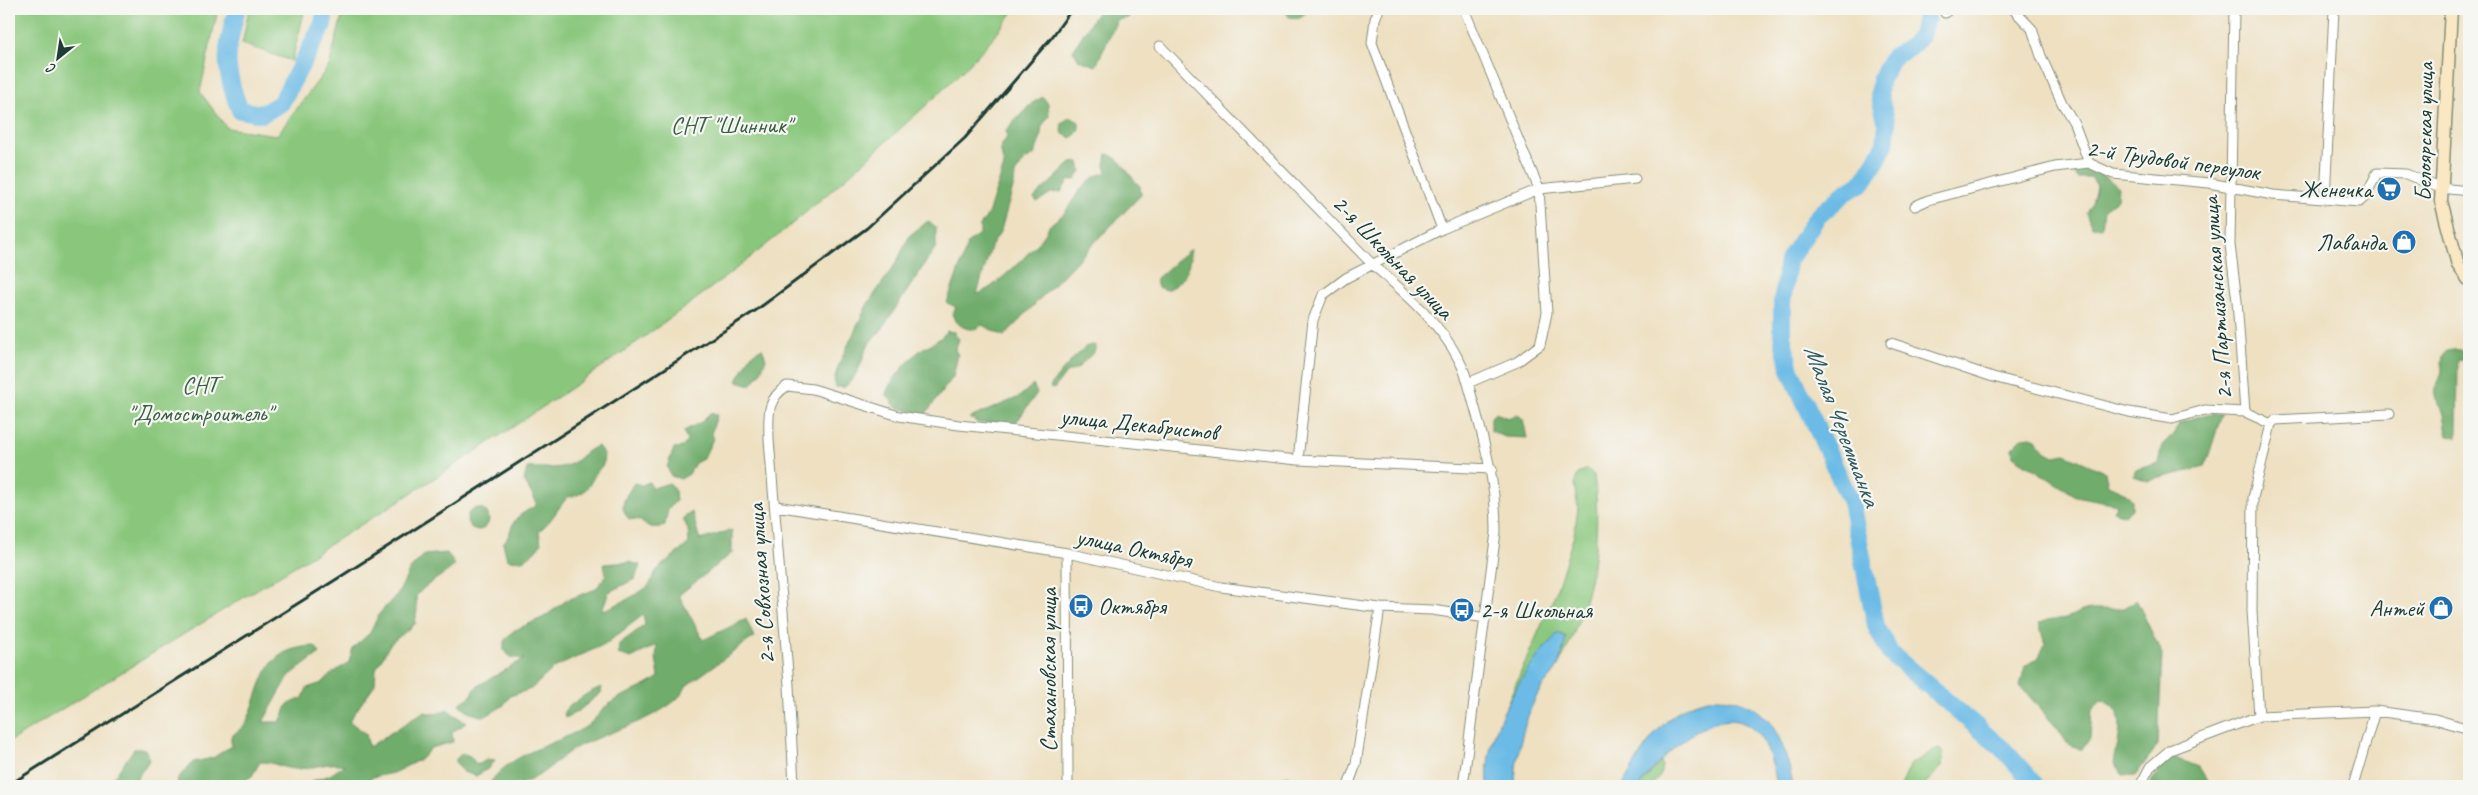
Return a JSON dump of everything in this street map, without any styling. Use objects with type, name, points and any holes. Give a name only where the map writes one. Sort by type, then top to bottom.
[{"type":"street","points":[[1379,9],[1375,18],[1372,43],[1442,229]]},
{"type":"street","points":[[1464,9],[1539,190],[1547,313],[1540,345],[1517,362],[1468,383]]},
{"type":"street","points":[[2013,9],[2032,30],[2062,104],[2074,123],[2090,162]]},
{"type":"street","name":"2-я Партизанская улица","points":[[2234,9],[2230,245],[2237,301],[2245,412],[2271,424]]},
{"type":"street","points":[[2325,200],[2334,9]]},
{"type":"street","name":"Белоярская улица","points":[[2452,9],[2440,188],[2441,201],[2451,244],[2458,265],[2469,280]]},
{"type":"street","name":"2-я Школьная улица","points":[[1160,46],[1372,264],[1409,297],[1435,325],[1460,360],[1492,469],[1496,498],[1496,532],[1463,786]]},
{"type":"street","name":"2-й Трудовой переулок","points":[[1915,206],[1928,200],[2055,168],[2090,162],[2113,174],[2209,183],[2230,188],[2325,200],[2359,202],[2365,198],[2377,173],[2406,174],[2440,188],[2469,191]]},
{"type":"street","points":[[1298,460],[1313,320],[1323,295],[1346,278],[1442,229],[1539,190],[1635,179]]},
{"type":"street","points":[[1891,343],[1993,377],[2129,412],[2172,419],[2205,410],[2245,412]]},
{"type":"street","name":"улица Декабристов","points":[[787,386],[813,389],[899,416],[959,425],[1298,460],[1492,469]]},
{"type":"street","name":"2-я Совхозная улица","points":[[787,386],[776,393],[771,401],[769,440],[776,506],[794,756],[794,786]]},
{"type":"street","points":[[2259,716],[2252,611],[2253,498],[2271,424],[2275,420],[2389,414]]},
{"type":"street","name":"улица Октября","points":[[776,506],[1067,553],[1222,587],[1380,608],[1432,610],[1486,618]]},
{"type":"street","name":"Стахановская улица","points":[[1067,553],[1068,786]]},
{"type":"street","points":[[1348,786],[1356,764],[1380,608]]},
{"type":"street","points":[[2353,786],[2375,711]]},
{"type":"street","points":[[2140,786],[2150,767],[2170,750],[2259,716],[2375,711],[2435,718],[2469,729]]},
{"type":"green space","name":"СНТ \"Домостроитель\"","points":[[9,9],[218,9],[200,92],[227,128],[277,135],[329,66],[344,9],[1015,9],[983,49],[928,104],[827,194],[693,302],[552,401],[443,473],[9,742]]},
{"type":"green space","points":[[249,9],[305,9],[292,61],[242,44]]},
{"type":"green space","points":[[1099,9],[1133,9],[1128,18],[1117,20],[1096,66],[1079,60],[1073,50]]},
{"type":"green space","points":[[1284,9],[1311,9],[1299,18],[1289,17]]},
{"type":"green space","points":[[1043,97],[1048,104],[1049,116],[1042,126],[1040,140],[1034,155],[1024,161],[1015,174],[1001,230],[991,247],[977,294],[992,286],[1012,269],[1044,236],[1049,226],[1064,213],[1078,192],[1093,178],[1107,172],[1105,165],[1107,154],[1113,156],[1121,163],[1140,186],[1141,195],[1004,336],[982,325],[973,329],[965,328],[954,319],[952,314],[956,307],[947,303],[968,243],[980,233],[980,226],[988,214],[1004,166],[1000,148],[1007,137],[1006,130],[1032,103]]},
{"type":"green space","points":[[1070,117],[1079,122],[1079,131],[1072,138],[1061,131],[1062,123]]},
{"type":"green space","points":[[1079,162],[1081,171],[1076,179],[1068,181],[1061,192],[1051,193],[1037,202],[1034,198],[1071,163]]},
{"type":"green space","points":[[2091,167],[2118,186],[2117,199],[2104,209],[2102,228],[2092,227],[2086,213],[2092,203],[2096,186],[2092,178],[2078,178],[2070,170]]},
{"type":"green space","points":[[928,221],[936,227],[936,247],[880,332],[870,342],[853,379],[845,387],[836,387],[834,380],[839,364],[867,305],[896,263],[910,235]]},
{"type":"green space","points":[[1190,249],[1188,268],[1182,279],[1166,290],[1158,287],[1155,280]]},
{"type":"green space","points":[[947,331],[954,332],[959,339],[955,350],[958,355],[953,377],[925,415],[896,407],[886,394],[891,383],[918,352],[938,340]]},
{"type":"green space","points":[[1095,345],[1095,351],[1078,368],[1066,373],[1054,389],[1050,388],[1079,353],[1087,346]]},
{"type":"green space","points":[[762,348],[766,359],[760,374],[751,385],[737,381],[751,355]]},
{"type":"green space","points":[[2461,350],[2469,360],[2458,360],[2457,437],[2448,436],[2443,412],[2436,398],[2435,390],[2442,372],[2444,354],[2447,351]]},
{"type":"green space","points":[[1033,385],[1037,393],[1018,420],[1011,424],[978,423],[970,418],[1019,397]]},
{"type":"green space","points":[[710,413],[717,415],[711,434],[714,437],[703,459],[695,463],[689,474],[681,479],[671,476],[667,467],[674,448],[683,447],[687,441],[684,431],[701,422]]},
{"type":"green space","points":[[1496,413],[1508,418],[1517,414],[1523,419],[1527,438],[1505,437],[1491,431],[1491,417]]},
{"type":"green space","points":[[2213,413],[2222,414],[2205,467],[2148,481],[2134,476],[2135,470],[2158,463],[2162,445],[2174,433],[2179,424],[2192,418]]},
{"type":"green space","points":[[2031,437],[2036,439],[2045,451],[2054,456],[2065,454],[2105,472],[2108,485],[2126,493],[2132,500],[2132,509],[2125,515],[2113,511],[2117,504],[2076,496],[2013,456],[2012,448],[2022,438]]},
{"type":"green space","points":[[598,446],[604,454],[603,465],[586,489],[582,493],[568,497],[564,501],[548,523],[539,531],[541,544],[530,556],[518,561],[507,559],[503,543],[513,524],[520,515],[536,506],[536,501],[524,481],[527,468],[563,467],[576,461],[589,450]]},
{"type":"green space","points":[[1587,469],[1594,475],[1597,526],[1591,576],[1577,625],[1555,671],[1564,649],[1545,647],[1506,706],[1556,592],[1574,535],[1578,508],[1574,484],[1578,474]]},
{"type":"green space","points":[[649,482],[653,488],[669,483],[675,491],[676,501],[668,509],[665,525],[661,527],[651,527],[639,520],[629,519],[625,514],[624,501],[634,483],[642,485]]},
{"type":"green space","points":[[478,508],[486,511],[489,519],[486,527],[478,530],[470,527],[467,519],[470,511]]},
{"type":"green space","points":[[692,512],[700,540],[732,530],[732,553],[679,595],[703,640],[746,619],[754,637],[686,686],[680,696],[655,714],[577,747],[530,780],[515,785],[488,786],[497,775],[519,758],[584,728],[609,704],[659,677],[656,658],[657,645],[631,658],[618,654],[619,644],[645,625],[643,615],[607,643],[554,668],[531,689],[510,696],[503,706],[484,717],[468,712],[459,704],[471,696],[476,687],[524,659],[511,657],[504,651],[504,641],[513,631],[544,617],[567,600],[596,589],[606,575],[604,564],[629,562],[640,565],[635,579],[609,592],[602,610],[640,592],[649,585],[657,570],[689,543],[688,530],[683,518]]},
{"type":"green space","points":[[447,553],[455,565],[416,596],[415,624],[390,644],[376,669],[375,684],[349,721],[366,734],[369,747],[423,712],[437,714],[447,709],[466,723],[452,732],[453,742],[431,748],[421,759],[393,773],[373,777],[361,786],[309,786],[312,781],[330,775],[345,765],[333,764],[293,769],[260,762],[252,776],[236,786],[222,782],[218,786],[179,786],[177,779],[193,762],[213,758],[231,746],[231,737],[247,721],[262,680],[274,660],[284,653],[297,648],[315,646],[320,653],[289,676],[263,722],[280,722],[288,704],[303,698],[307,688],[322,683],[349,662],[353,648],[370,633],[379,614],[399,592],[410,569],[424,555]]},
{"type":"green space","points":[[2136,599],[2162,654],[2158,745],[2135,776],[2123,774],[2114,764],[2120,727],[2116,711],[2110,705],[2101,700],[2092,710],[2090,738],[2082,750],[2067,743],[2058,729],[2020,686],[2025,666],[2039,657],[2045,644],[2039,624],[2050,619],[2068,617],[2088,609],[2126,607]]},
{"type":"green space","points":[[602,687],[601,693],[577,712],[565,718],[564,711],[587,694]]},
{"type":"green space","points":[[1938,748],[1943,752],[1942,766],[1923,786],[1901,786],[1911,764]]},
{"type":"green space","points":[[134,749],[145,749],[150,759],[132,786],[102,786],[114,777]]},
{"type":"green space","points":[[462,753],[470,756],[476,764],[480,764],[487,759],[495,760],[489,768],[476,776],[463,772],[456,763],[456,759]]},
{"type":"green space","points":[[2173,757],[2199,767],[2211,786],[2148,786],[2165,763]]},
{"type":"green space","points":[[1661,762],[1660,776],[1651,786],[1639,786]]},
{"type":"green space","points":[[1287,775],[1294,779],[1292,786],[1239,786],[1246,781],[1267,783]]},
{"type":"water","points":[[1558,633],[1566,637],[1562,654],[1556,670],[1541,689],[1530,710],[1519,749],[1515,786],[1488,786],[1491,745],[1504,710],[1534,661]]},
{"type":"water","points":[[1717,698],[1735,700],[1750,706],[1762,714],[1772,726],[1779,739],[1790,769],[1793,786],[1777,786],[1768,751],[1754,730],[1737,721],[1718,722],[1698,731],[1677,746],[1639,786],[1622,786],[1648,743],[1671,717],[1684,708],[1700,701]]},
{"type":"waterway","name":"Малая Черемшанка","points":[[237,9],[228,48],[228,71],[240,110],[262,114],[281,103],[323,24],[325,9]]},
{"type":"waterway","name":"Малая Черемшанка","points":[[1929,9],[1921,35],[1910,48],[1894,56],[1880,81],[1879,93],[1887,124],[1885,144],[1877,160],[1863,182],[1845,193],[1817,217],[1788,261],[1782,303],[1782,335],[1790,370],[1851,502],[1876,626],[1890,653],[2004,750],[2036,786]]},
{"type":"railway","points":[[9,785],[340,577],[755,311],[867,228],[965,138],[1052,37],[1072,9]]},
{"type":"place","name":"Женечка","points":[[2389,189]]},
{"type":"place","name":"Лаванда","points":[[2404,242]]},
{"type":"place","name":"Октября","points":[[1081,606]]},
{"type":"place","name":"Антей","points":[[2441,608]]},
{"type":"place","name":"2-я Школьная","points":[[1462,610]]},
{"type":"park label","name":"СНТ \"Шинник\"","points":[[731,125]]}]
